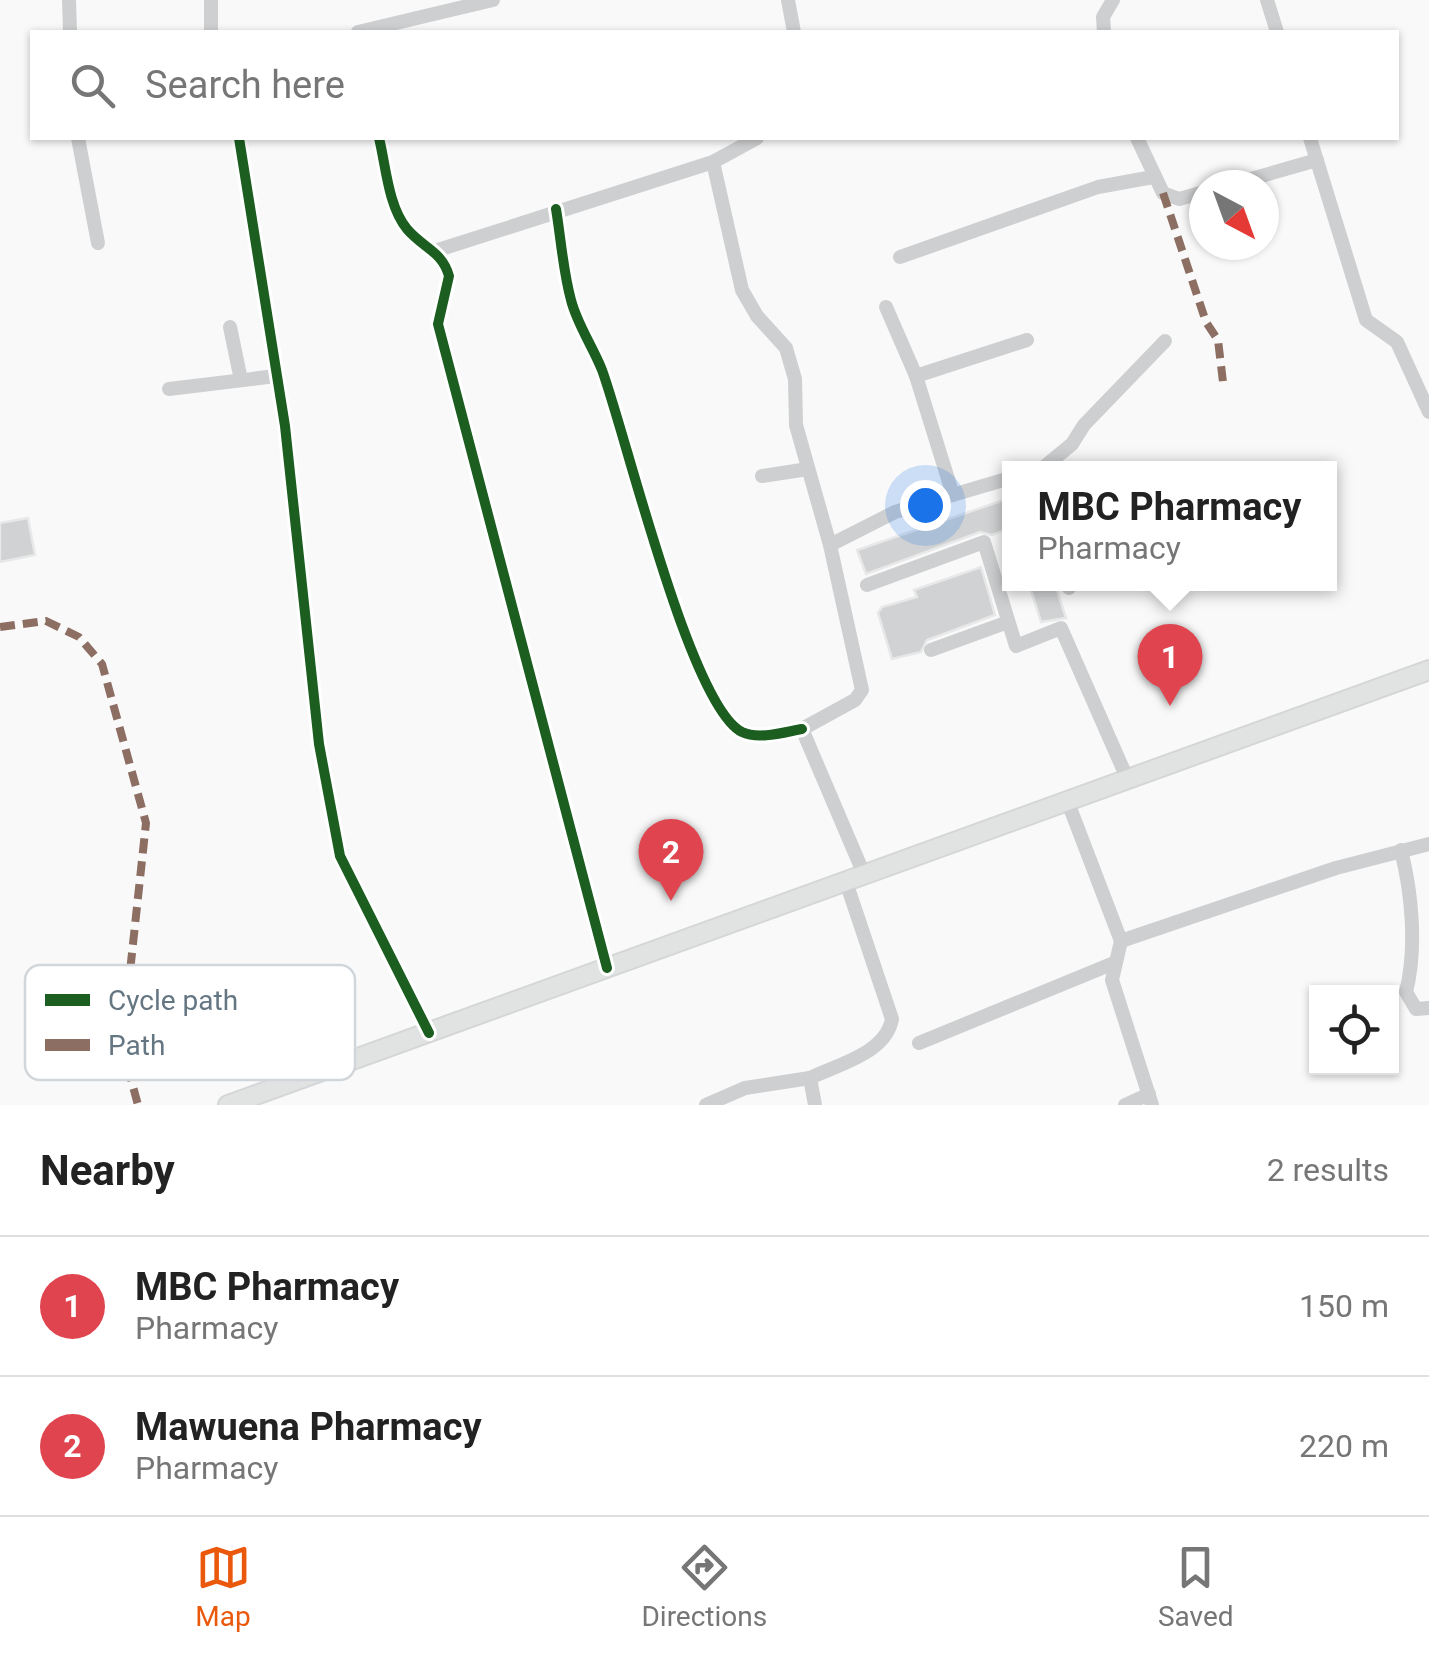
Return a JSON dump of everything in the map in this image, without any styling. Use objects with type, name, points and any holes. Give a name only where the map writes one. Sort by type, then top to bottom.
[{"type":"main road","points":[[355,1060],[1429,670]]},
{"type":"main road","points":[[228,1105],[298,1080]]},
{"type":"street","points":[[69,0],[70,30]]},
{"type":"street","points":[[211,0],[211,30]]},
{"type":"street","points":[[366,30],[492,0]]},
{"type":"street","points":[[788,0],[794,30]]},
{"type":"street","points":[[1104,30],[1103,17],[1113,0]]},
{"type":"street","points":[[1268,0],[1277,30]]},
{"type":"street","points":[[78,140],[98,243]]},
{"type":"street","points":[[240,140],[260,244],[319,744],[340,856],[429,1033]]},
{"type":"street","points":[[380,140],[399,216],[406,228],[435,251],[449,276],[438,324],[607,968]]},
{"type":"street","points":[[435,251],[556,210],[598,202],[712,162],[753,140]]},
{"type":"street","points":[[1138,140],[1163,193],[1179,199],[1189,196]]},
{"type":"street","points":[[1311,140],[1366,320],[1397,342],[1429,412]]},
{"type":"street","points":[[1279,171],[1317,160]]},
{"type":"street","points":[[556,210],[571,302],[602,368],[680,622],[707,683],[725,717],[743,732],[774,734],[802,728],[855,700],[862,690],[830,545],[808,470],[786,348],[757,316],[742,290],[712,162]]},
{"type":"street","points":[[900,256],[1098,186],[1153,177]]},
{"type":"street","points":[[886,306],[916,376],[954,495]]},
{"type":"street","points":[[230,327],[241,380]]},
{"type":"street","points":[[916,376],[1027,340]]},
{"type":"street","points":[[1051,461],[1072,444],[1084,425],[1165,341]]},
{"type":"street","points":[[169,389],[276,376]]},
{"type":"street","points":[[762,476],[808,470]]},
{"type":"street","points":[[830,545],[895,512],[1002,480]]},
{"type":"street","points":[[867,585],[984,542],[1016,646],[1061,628],[1127,778]]},
{"type":"street","points":[[931,650],[1008,622]]},
{"type":"street","points":[[706,1105],[746,1088],[810,1078],[880,1044],[889,1034],[892,1018],[854,876],[802,728]]},
{"type":"street","points":[[1066,800],[1121,941],[1112,980],[1151,1100],[1125,1105]]},
{"type":"street","points":[[1121,941],[1429,844]]},
{"type":"street","points":[[1401,850],[1409,890],[1412,969],[1406,992],[1416,1008],[1429,1008]]},
{"type":"street","points":[[918,1042],[1114,963]]},
{"type":"street","points":[[810,1078],[815,1105]]},
{"type":"building","points":[[1002,501],[1002,531],[992,535],[980,532],[866,574],[857,550]]},
{"type":"building","points":[[28,518],[35,555],[0,562],[0,523]]},
{"type":"building","points":[[981,567],[995,615],[927,640],[921,652],[892,659],[878,613],[882,607],[917,597],[914,590]]},
{"type":"building","points":[[1031,591],[1057,591],[1066,618],[1041,622]]},
{"type":"marked path","points":[[1163,193],[1206,322],[1218,340],[1223,382]]},
{"type":"marked path","points":[[0,627],[46,621],[79,637],[102,664],[146,823],[131,965]]},
{"type":"marked path","points":[[131,1080],[138,1105]]},
{"type":"cycle path","points":[[239,140],[285,426],[319,744],[340,856],[429,1033]]},
{"type":"cycle path","points":[[379,140],[401,220],[442,261],[449,276],[438,324],[607,968]]},
{"type":"cycle path","points":[[556,209],[574,309],[602,370],[662,566],[702,674],[722,712],[742,732],[764,735],[802,729]]},
{"type":"place","name":"MBC Pharmacy","points":[[1170,706]]},
{"type":"place","name":"Mawuena Pharmacy","points":[[671,901]]}]
